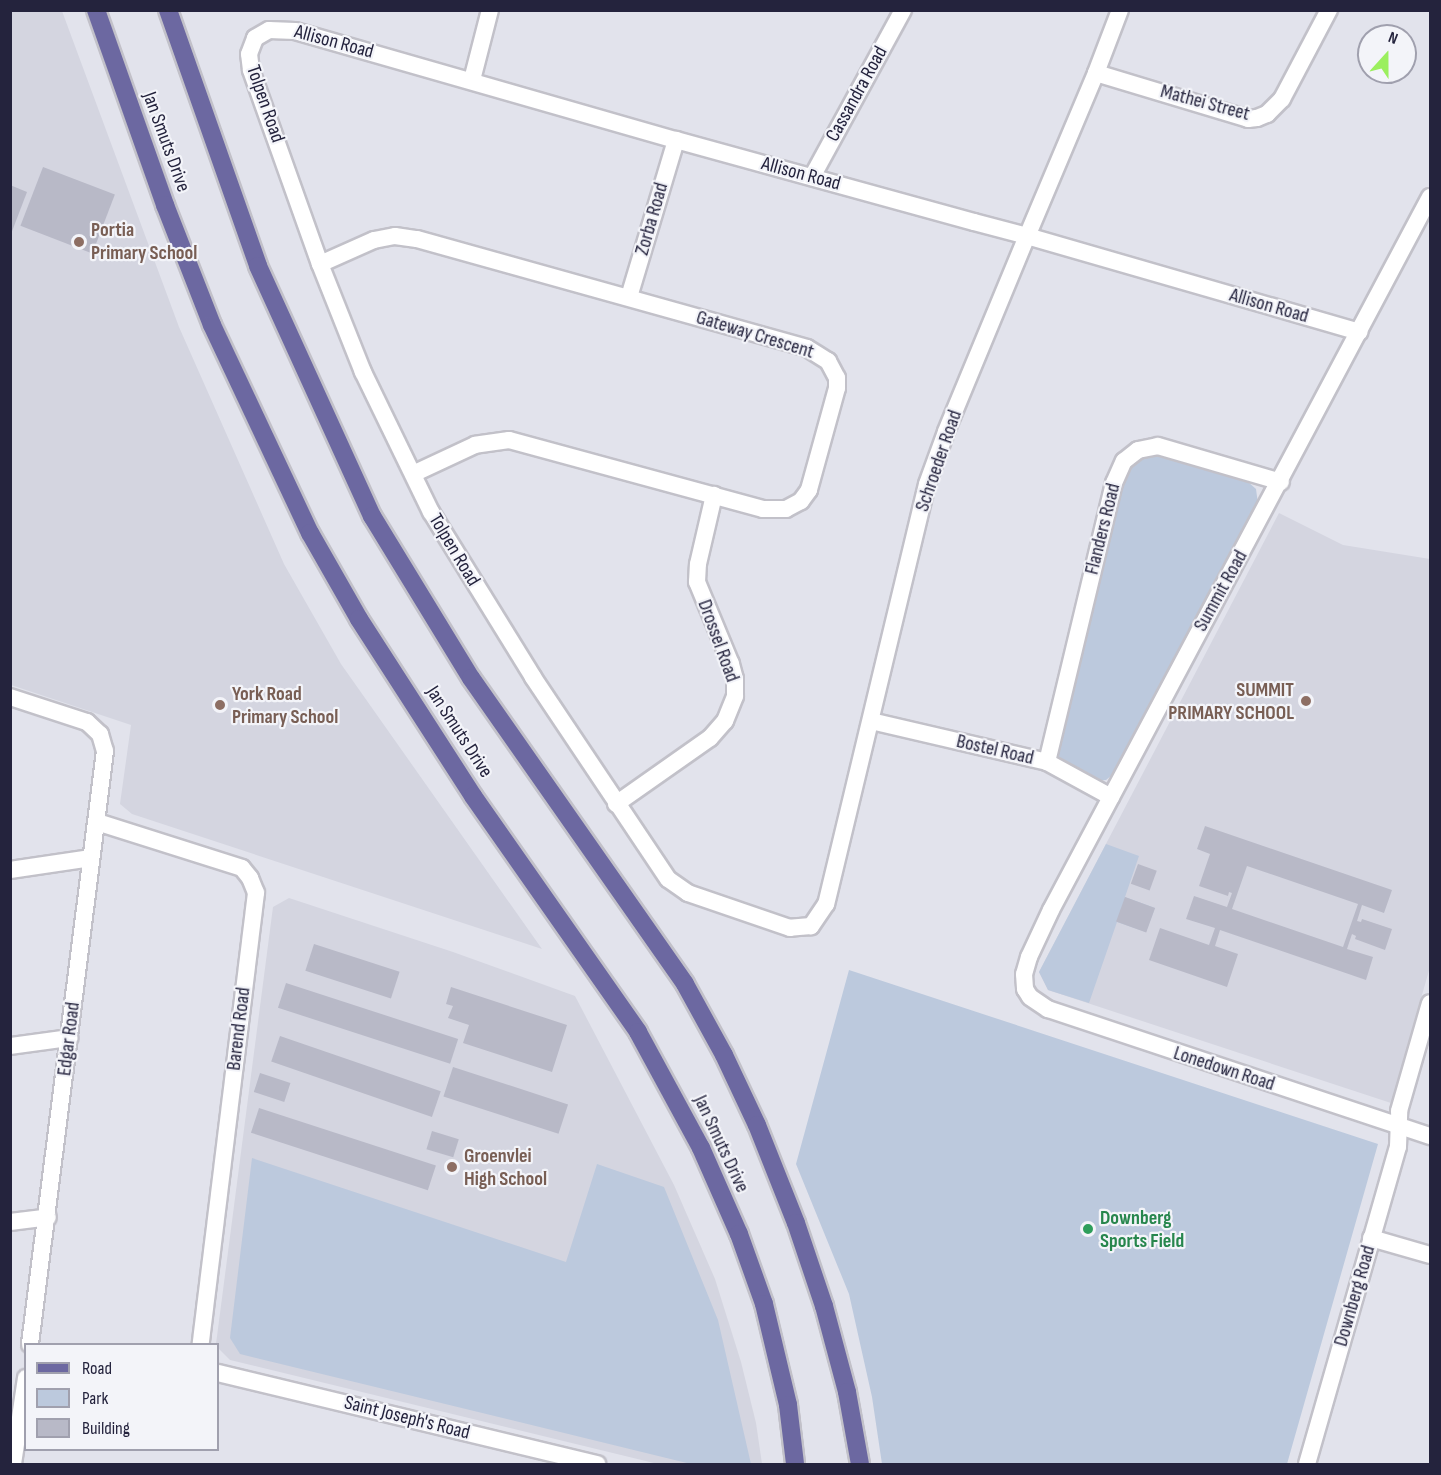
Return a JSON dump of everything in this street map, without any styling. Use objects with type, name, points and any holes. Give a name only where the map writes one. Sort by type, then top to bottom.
[{"type":"main road","name":"Jan Smuts Drive","points":[[96,10],[161,194],[212,325],[310,533],[359,619],[472,796],[638,1032],[701,1148],[739,1234],[764,1304],[788,1405],[795,1464]]},
{"type":"main road","name":"Jan Smuts Drive","points":[[168,10],[258,266],[372,516],[471,678],[685,984],[724,1055],[757,1125],[796,1223],[821,1296],[847,1392],[860,1464]]},
{"type":"street","points":[[472,80],[490,10]]},
{"type":"street","name":"Cassandra Road","points":[[812,177],[903,10]]},
{"type":"street","name":"Schroeder Road","points":[[811,926],[826,904],[927,484],[1120,10]]},
{"type":"street","name":"Mathei Street","points":[[1096,73],[1248,119],[1257,118],[1267,114],[1282,99],[1329,10]]},
{"type":"street","name":"Allison Road","points":[[251,47],[255,38],[262,33],[278,28],[286,29],[1359,332]]},
{"type":"street","name":"Tolpen Road","points":[[251,47],[251,70],[320,264],[363,372],[451,548],[616,804],[668,879],[681,890],[790,928],[811,926]]},
{"type":"street","name":"Zorba Road","points":[[629,297],[676,140]]},
{"type":"street","name":"Summit Road","points":[[1025,989],[1024,974],[1029,957],[1111,797],[1431,197]]},
{"type":"street","name":"Gateway Crescent","points":[[320,264],[374,240],[405,236],[807,348],[821,354],[834,370],[837,388],[813,478],[805,497],[786,509],[771,510],[522,441],[508,440],[475,445],[413,474]]},
{"type":"street","name":"Flanders Road","points":[[1047,762],[1114,483],[1124,461],[1138,450],[1158,446],[1281,482]]},
{"type":"street","name":"Drossel Road","points":[[616,804],[710,738],[725,721],[733,704],[736,687],[731,664],[697,582],[698,564],[714,495]]},
{"type":"street","name":"Edgar Road","points":[[10,697],[87,722],[100,734],[105,750],[48,1217],[30,1343]]},
{"type":"street","name":"Bostel Road","points":[[871,721],[1047,762],[1111,797]]},
{"type":"street","name":"Barend Road","points":[[97,822],[242,868],[250,878],[255,893],[201,1343]]},
{"type":"street","points":[[10,870],[91,858]]},
{"type":"street","name":"Lonedown Road","points":[[1025,989],[1035,1002],[1048,1009],[1431,1136]]},
{"type":"street","name":"Downberg Road","points":[[1306,1464],[1398,1147],[1399,1111],[1431,1003]]},
{"type":"street","points":[[10,1046],[69,1038]]},
{"type":"street","points":[[10,1222],[48,1217]]},
{"type":"street","points":[[1371,1238],[1431,1255]]},
{"type":"street","name":"Saint Joseph's Road","points":[[219,1372],[597,1464]]},
{"type":"street","points":[[13,1464],[21,1390]]},
{"type":"shaded area","points":[[11,11],[62,11],[179,327],[284,564],[341,664],[542,949],[132,814],[120,804],[131,725],[11,685]]},
{"type":"shaded area","name":"SUMMIT PRIMARY SCHOOL","points":[[1279,513],[1343,545],[1430,559],[1430,967],[1391,1103],[1048,990],[1039,972]]},
{"type":"shaded area","name":"Groenvlei High School","points":[[289,898],[453,952],[575,996],[674,1185],[715,1279],[741,1362],[756,1423],[762,1464],[658,1464],[230,1360],[219,1349],[219,1343],[216,1343],[273,907]]},
{"type":"green space","points":[[1156,454],[1247,481],[1256,489],[1258,504],[1174,658],[1118,770],[1106,780],[1095,781],[1061,762],[1057,751],[1126,470],[1141,456]]},
{"type":"green space","points":[[1106,844],[1139,856],[1125,897],[1155,908],[1146,932],[1117,922],[1089,1003],[1048,990],[1039,972]]},
{"type":"green space","name":"Downberg Sports Field","points":[[849,970],[1378,1144],[1287,1464],[882,1464],[872,1397],[849,1294],[796,1164]]},
{"type":"green space","points":[[252,1158],[566,1262],[597,1164],[664,1187],[718,1320],[751,1464],[691,1464],[240,1354],[230,1338]]},
{"type":"building","points":[[43,167],[115,195],[92,253],[20,226]]},
{"type":"building","points":[[10,185],[27,192],[11,234],[10,234]]},
{"type":"building","points":[[1205,826],[1392,890],[1384,913],[1362,905],[1357,921],[1361,922],[1362,919],[1392,929],[1385,950],[1355,939],[1356,936],[1352,934],[1347,949],[1373,957],[1366,980],[1220,930],[1215,946],[1238,954],[1227,987],[1149,960],[1160,928],[1209,945],[1215,928],[1186,919],[1194,896],[1227,907],[1232,893],[1229,892],[1228,896],[1199,886],[1210,854],[1197,849]],"holes":[[[1247,866],[1358,904],[1343,947],[1232,909]]]},
{"type":"building","points":[[1138,864],[1157,871],[1150,891],[1131,884]]},
{"type":"building","points":[[1125,897],[1155,908],[1146,932],[1116,921]]},
{"type":"building","points":[[314,944],[400,972],[391,998],[305,971]]},
{"type":"building","points":[[286,983],[458,1039],[450,1064],[278,1008]]},
{"type":"building","points":[[451,987],[567,1025],[552,1072],[463,1043],[469,1025],[448,1018],[453,1006],[446,1004]]},
{"type":"building","points":[[280,1036],[441,1091],[432,1117],[271,1062]]},
{"type":"building","points":[[453,1067],[568,1104],[558,1134],[443,1096]]},
{"type":"building","points":[[260,1073],[290,1083],[284,1102],[254,1092]]},
{"type":"building","points":[[259,1108],[436,1165],[428,1190],[251,1133]]},
{"type":"building","points":[[432,1131],[459,1139],[453,1157],[426,1149]]},
{"type":"place","name":"Portia Primary School","points":[[79,242]]},
{"type":"place","name":"SUMMIT PRIMARY SCHOOL","points":[[1306,701]]},
{"type":"place","name":"York Road Primary School","points":[[220,705]]},
{"type":"place","name":"Groenvlei High School","points":[[452,1167]]},
{"type":"place","name":"Downberg Sports Field","points":[[1088,1229]]}]
